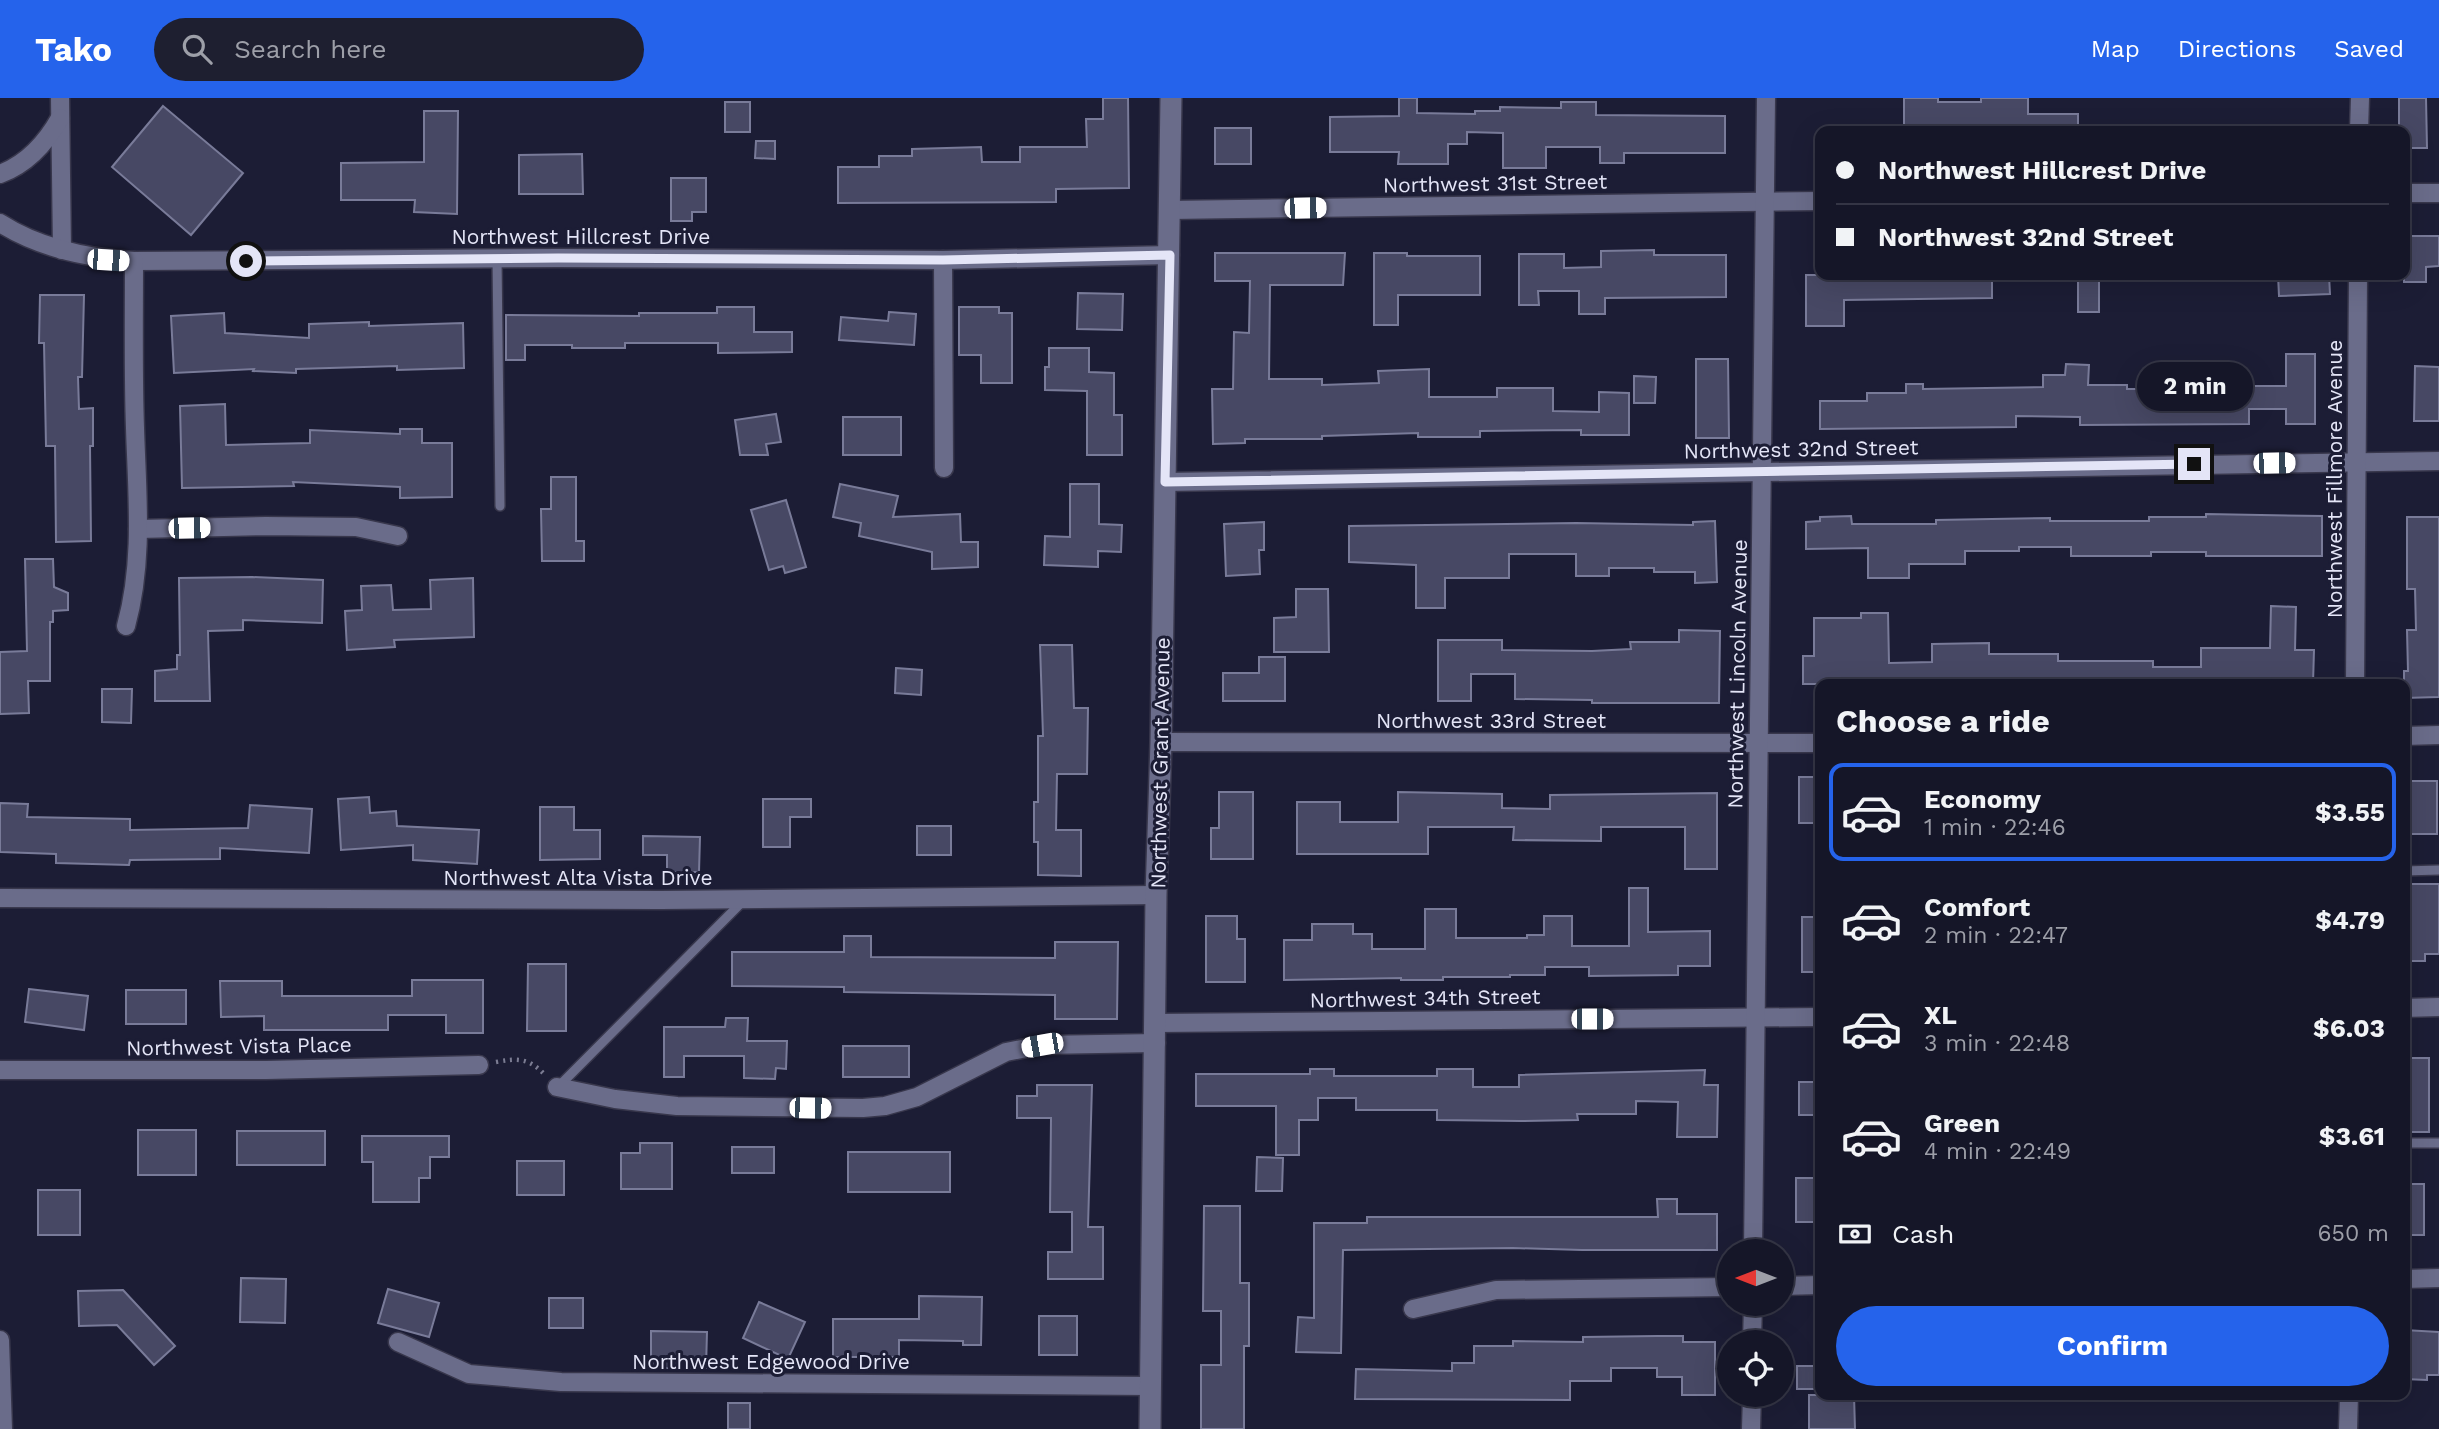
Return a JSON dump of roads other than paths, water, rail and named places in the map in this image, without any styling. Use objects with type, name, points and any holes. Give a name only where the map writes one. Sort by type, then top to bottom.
[{"type":"street","points":[[60,98],[62,250]]},
{"type":"street","name":"Northwest Grant Avenue","points":[[1150,1429],[1156,895],[1161,742],[1171,98]]},
{"type":"street","name":"Northwest Lincoln Avenue","points":[[1753,1239],[1766,98]]},
{"type":"street","points":[[2359,126],[2360,98]]},
{"type":"street","points":[[0,174],[31,156],[50,135],[60,118]]},
{"type":"street","points":[[2410,193],[2439,193]]},
{"type":"street","name":"Northwest 31st Street","points":[[1170,210],[1815,201]]},
{"type":"street","name":"Northwest Hillcrest Drive","points":[[0,223],[35,241],[62,250],[108,260],[134,261],[943,260],[1170,255]]},
{"type":"street","points":[[943,260],[944,468]]},
{"type":"street","points":[[126,626],[137,573],[138,529],[134,261]]},
{"type":"street","name":"Northwest Fillmore Avenue","points":[[2355,679],[2358,280]]},
{"type":"street","name":"Northwest 32nd Street","points":[[1165,482],[2439,461]]},
{"type":"street","points":[[138,529],[356,527],[398,536]]},
{"type":"street","points":[[2410,736],[2439,735]]},
{"type":"street","name":"Northwest 33rd Street","points":[[1161,742],[1815,743]]},
{"type":"street","name":"Northwest Alta Vista Drive","points":[[0,898],[745,899],[1156,895]]},
{"type":"street","points":[[2410,1008],[2439,1007]]},
{"type":"street","name":"Northwest 34th Street","points":[[557,1087],[615,1099],[677,1106],[863,1108],[885,1106],[917,1097],[1006,1052],[1042,1045],[1156,1033],[1815,1017]]},
{"type":"street","name":"Northwest Vista Place","points":[[0,1070],[266,1070],[479,1065]]},
{"type":"street","points":[[2410,1279],[2439,1278]]},
{"type":"street","points":[[1794,1286],[1815,1286]]},
{"type":"street","points":[[1413,1309],[1496,1290],[1717,1287]]},
{"type":"street","points":[[0,1340],[3,1429]]},
{"type":"street","name":"Northwest Edgewood Drive","points":[[398,1342],[469,1374],[561,1382],[1150,1385]]},
{"type":"street","points":[[2348,1429],[2349,1400]]},
{"type":"street","points":[[1751,1429],[1752,1407]]},
{"type":"lane","points":[[497,259],[500,506]]},
{"type":"lane","points":[[2410,871],[2439,870]]},
{"type":"lane","points":[[557,1087],[745,899]]},
{"type":"lane","points":[[2410,1143],[2439,1143]]}]
